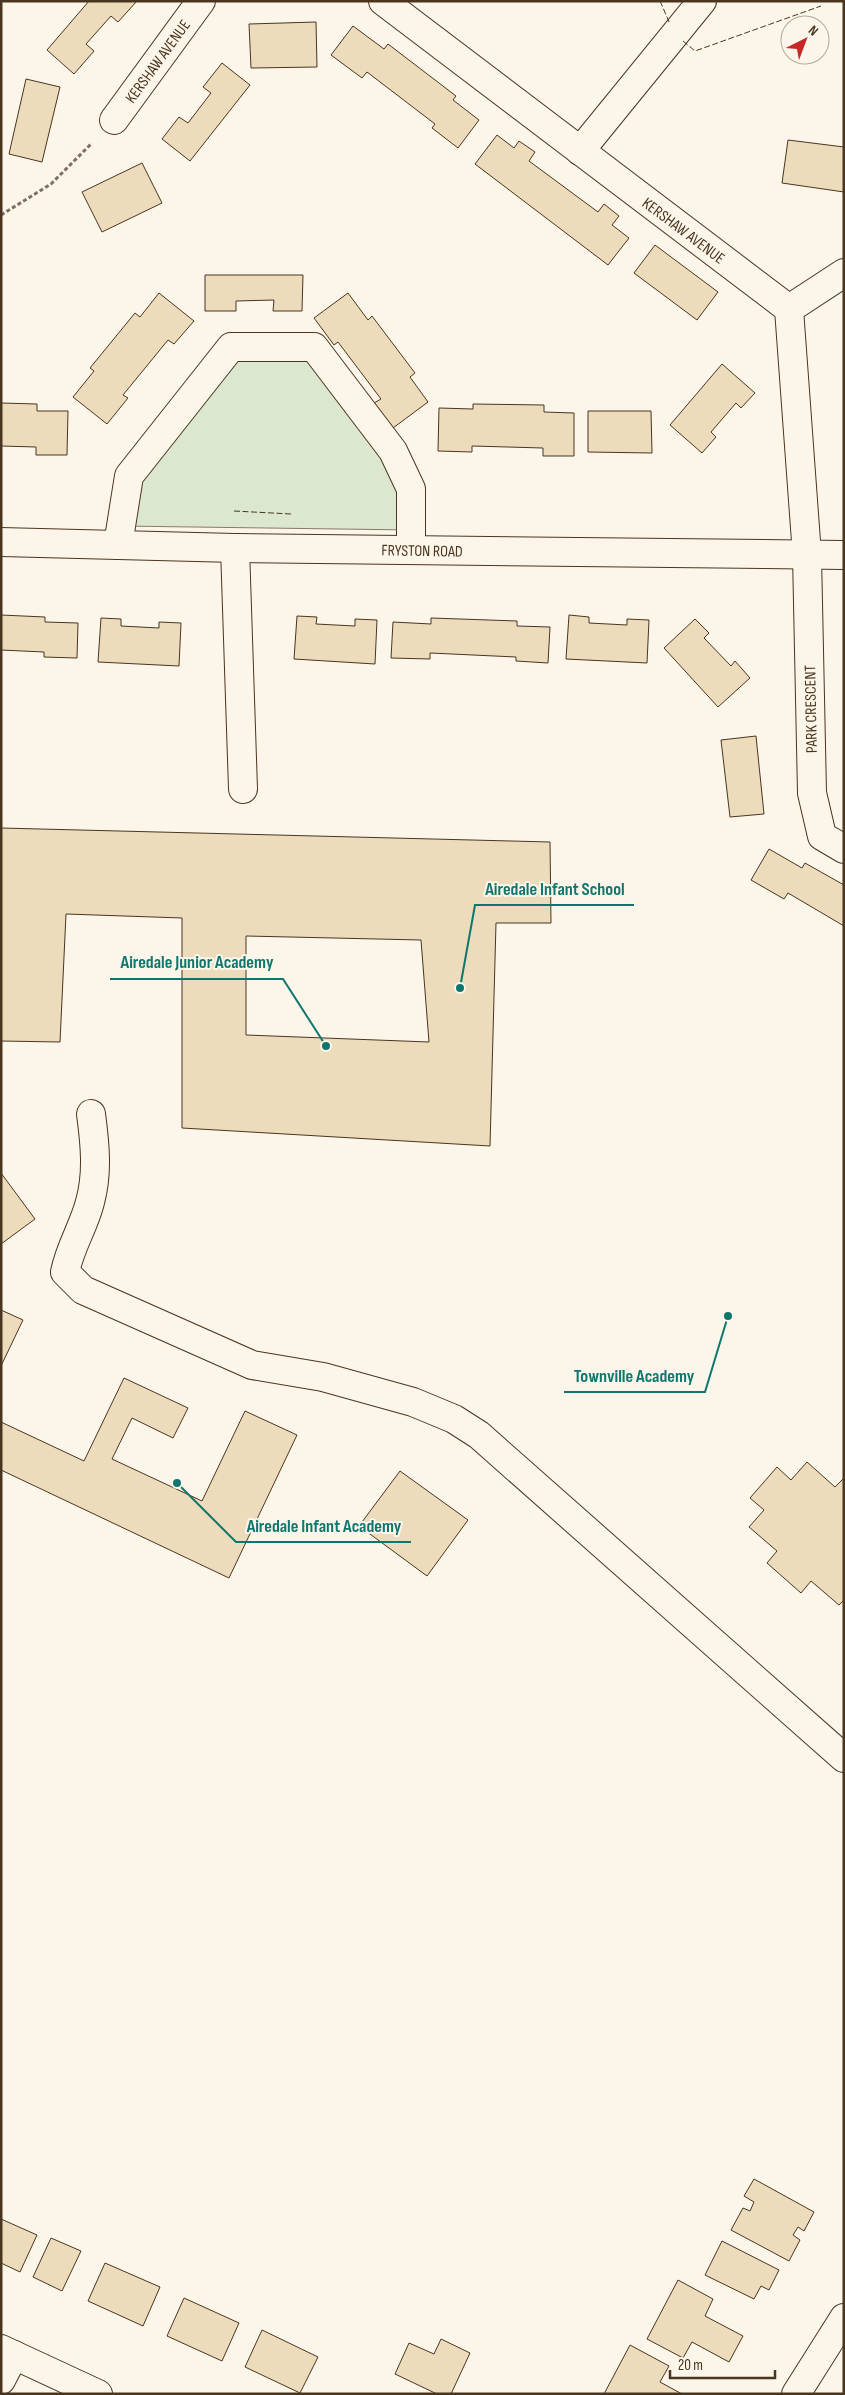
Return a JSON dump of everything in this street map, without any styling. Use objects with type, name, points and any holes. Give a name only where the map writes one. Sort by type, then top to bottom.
[{"type":"street","name":"KERSHAW AVENUE","points":[[114,120],[201,1]]},
{"type":"street","name":"KERSHAW AVENUE","points":[[383,1],[789,310]]},
{"type":"street","points":[[580,151],[702,1]]},
{"type":"street","points":[[807,555],[789,310],[844,274]]},
{"type":"street","points":[[118,545],[128,476],[231,347],[314,347],[396,459],[411,490],[411,550]]},
{"type":"street","name":"FRYSTON ROAD","points":[[1,542],[235,548],[844,555]]},
{"type":"street","points":[[235,548],[243,789]]},
{"type":"street","name":"PARK CRESCENT","points":[[807,555],[812,793],[822,836],[844,849]]},
{"type":"street","points":[[91,1114],[96,1146],[90,1203],[68,1258],[65,1272],[83,1290],[252,1365],[323,1377],[413,1402],[454,1419],[479,1435],[844,1758]]},
{"type":"street","points":[[796,2394],[844,2318]]},
{"type":"street","points":[[1,2380],[8,2352],[98,2394]]},
{"type":"path","points":[[1,215],[51,184],[114,120]]},
{"type":"green space","points":[[231,347],[314,347],[393,451],[411,530],[121,526],[129,476]]},
{"type":"building","points":[[89,1],[137,1],[118,22],[111,16],[86,44],[94,51],[74,74],[47,50]]},
{"type":"building","points":[[316,22],[317,67],[251,68],[249,24]]},
{"type":"building","points":[[353,26],[384,49],[388,44],[456,96],[453,100],[479,120],[458,148],[432,128],[435,124],[367,72],[362,78],[331,55]]},
{"type":"building","points":[[222,63],[250,85],[190,161],[162,139],[179,117],[188,123],[211,93],[203,87]]},
{"type":"building","points":[[26,79],[60,87],[42,162],[9,154]]},
{"type":"building","points":[[497,135],[514,148],[519,141],[535,152],[529,161],[598,212],[604,204],[619,216],[612,225],[629,238],[608,265],[475,164]]},
{"type":"building","points":[[788,140],[844,147],[844,192],[782,183]]},
{"type":"building","points":[[142,163],[162,203],[102,232],[82,192]]},
{"type":"building","points":[[655,245],[718,292],[697,320],[634,273]]},
{"type":"building","points":[[205,275],[303,275],[302,311],[273,311],[274,300],[236,301],[236,311],[205,311]]},
{"type":"building","points":[[159,293],[194,321],[174,344],[168,340],[123,395],[128,398],[107,424],[73,397],[94,371],[90,368],[135,313],[140,317]]},
{"type":"building","points":[[348,293],[368,320],[372,316],[415,373],[410,377],[428,402],[393,428],[374,403],[381,399],[338,342],[334,345],[314,318]]},
{"type":"building","points":[[722,364],[755,393],[741,408],[736,403],[711,432],[716,437],[702,453],[670,425]]},
{"type":"building","points":[[1,403],[37,404],[37,411],[68,411],[67,455],[36,455],[36,447],[1,446]]},
{"type":"building","points":[[473,404],[544,405],[544,412],[574,413],[574,456],[543,456],[543,448],[472,446],[472,452],[438,451],[439,408],[473,409]]},
{"type":"building","points":[[588,411],[651,411],[652,453],[588,452]]},
{"type":"building","points":[[1,615],[45,617],[45,622],[78,623],[77,658],[44,657],[44,652],[1,650]]},
{"type":"building","points":[[569,615],[589,617],[589,623],[627,625],[627,619],[649,620],[647,663],[566,659]]},
{"type":"building","points":[[297,616],[317,617],[316,624],[355,626],[355,619],[377,620],[375,664],[294,659]]},
{"type":"building","points":[[101,618],[121,619],[121,626],[159,628],[159,622],[181,623],[179,666],[98,662]]},
{"type":"building","points":[[431,618],[517,621],[517,626],[550,627],[548,663],[516,661],[516,657],[430,653],[430,659],[391,658],[393,622],[431,624]]},
{"type":"building","points":[[695,619],[709,633],[704,638],[731,666],[735,661],[750,678],[718,707],[664,648]]},
{"type":"building","points":[[756,736],[764,814],[730,817],[721,740]]},
{"type":"building","points":[[1,828],[550,842],[551,923],[496,923],[490,1146],[182,1128],[182,918],[66,914],[60,1042],[1,1041]],"holes":[[[246,936],[421,940],[429,1042],[246,1035]]]},
{"type":"building","points":[[769,849],[802,868],[805,863],[844,885],[844,926],[788,893],[784,899],[751,880]]},
{"type":"building","points":[[1,1173],[35,1219],[1,1244]]},
{"type":"building","points":[[1,1310],[23,1320],[1,1366]]},
{"type":"building","points":[[124,1378],[188,1408],[173,1438],[132,1418],[112,1459],[202,1501],[245,1411],[297,1435],[229,1578],[1,1470],[1,1422],[84,1461]]},
{"type":"building","points":[[807,1462],[835,1487],[844,1478],[844,1600],[839,1605],[811,1581],[801,1593],[767,1563],[777,1551],[749,1527],[764,1510],[750,1498],[777,1467],[791,1480]]},
{"type":"building","points":[[400,1471],[468,1520],[427,1576],[359,1526]]},
{"type":"building","points":[[754,2179],[814,2212],[804,2231],[798,2227],[793,2235],[800,2240],[789,2261],[731,2230],[743,2208],[750,2211],[754,2202],[744,2196]]},
{"type":"building","points":[[1,2219],[37,2235],[20,2272],[1,2263]]},
{"type":"building","points":[[51,2238],[81,2251],[62,2291],[33,2277]]},
{"type":"building","points":[[722,2241],[779,2270],[769,2290],[761,2286],[754,2299],[705,2275]]},
{"type":"building","points":[[105,2263],[160,2287],[143,2326],[88,2301]]},
{"type":"building","points":[[678,2280],[713,2299],[705,2316],[743,2336],[729,2362],[692,2342],[683,2358],[647,2339]]},
{"type":"building","points":[[184,2298],[239,2323],[222,2361],[167,2336]]},
{"type":"building","points":[[262,2330],[318,2357],[300,2393],[245,2367]]},
{"type":"building","points":[[441,2339],[470,2353],[451,2394],[437,2394],[395,2374],[409,2343],[434,2354]]},
{"type":"building","points":[[630,2345],[669,2366],[660,2382],[682,2394],[604,2394]]},
{"type":"fence","points":[[660,1],[670,24]]},
{"type":"fence","points":[[683,41],[695,51],[821,6]]},
{"type":"fence","points":[[234,511],[291,514]]},
{"type":"place","name":"Airedale Infant School","points":[[460,988]]},
{"type":"place","name":"Airedale Junior Academy","points":[[326,1046]]},
{"type":"place","name":"Townville Academy","points":[[728,1316]]},
{"type":"place","name":"Airedale Infant Academy","points":[[177,1483]]}]
